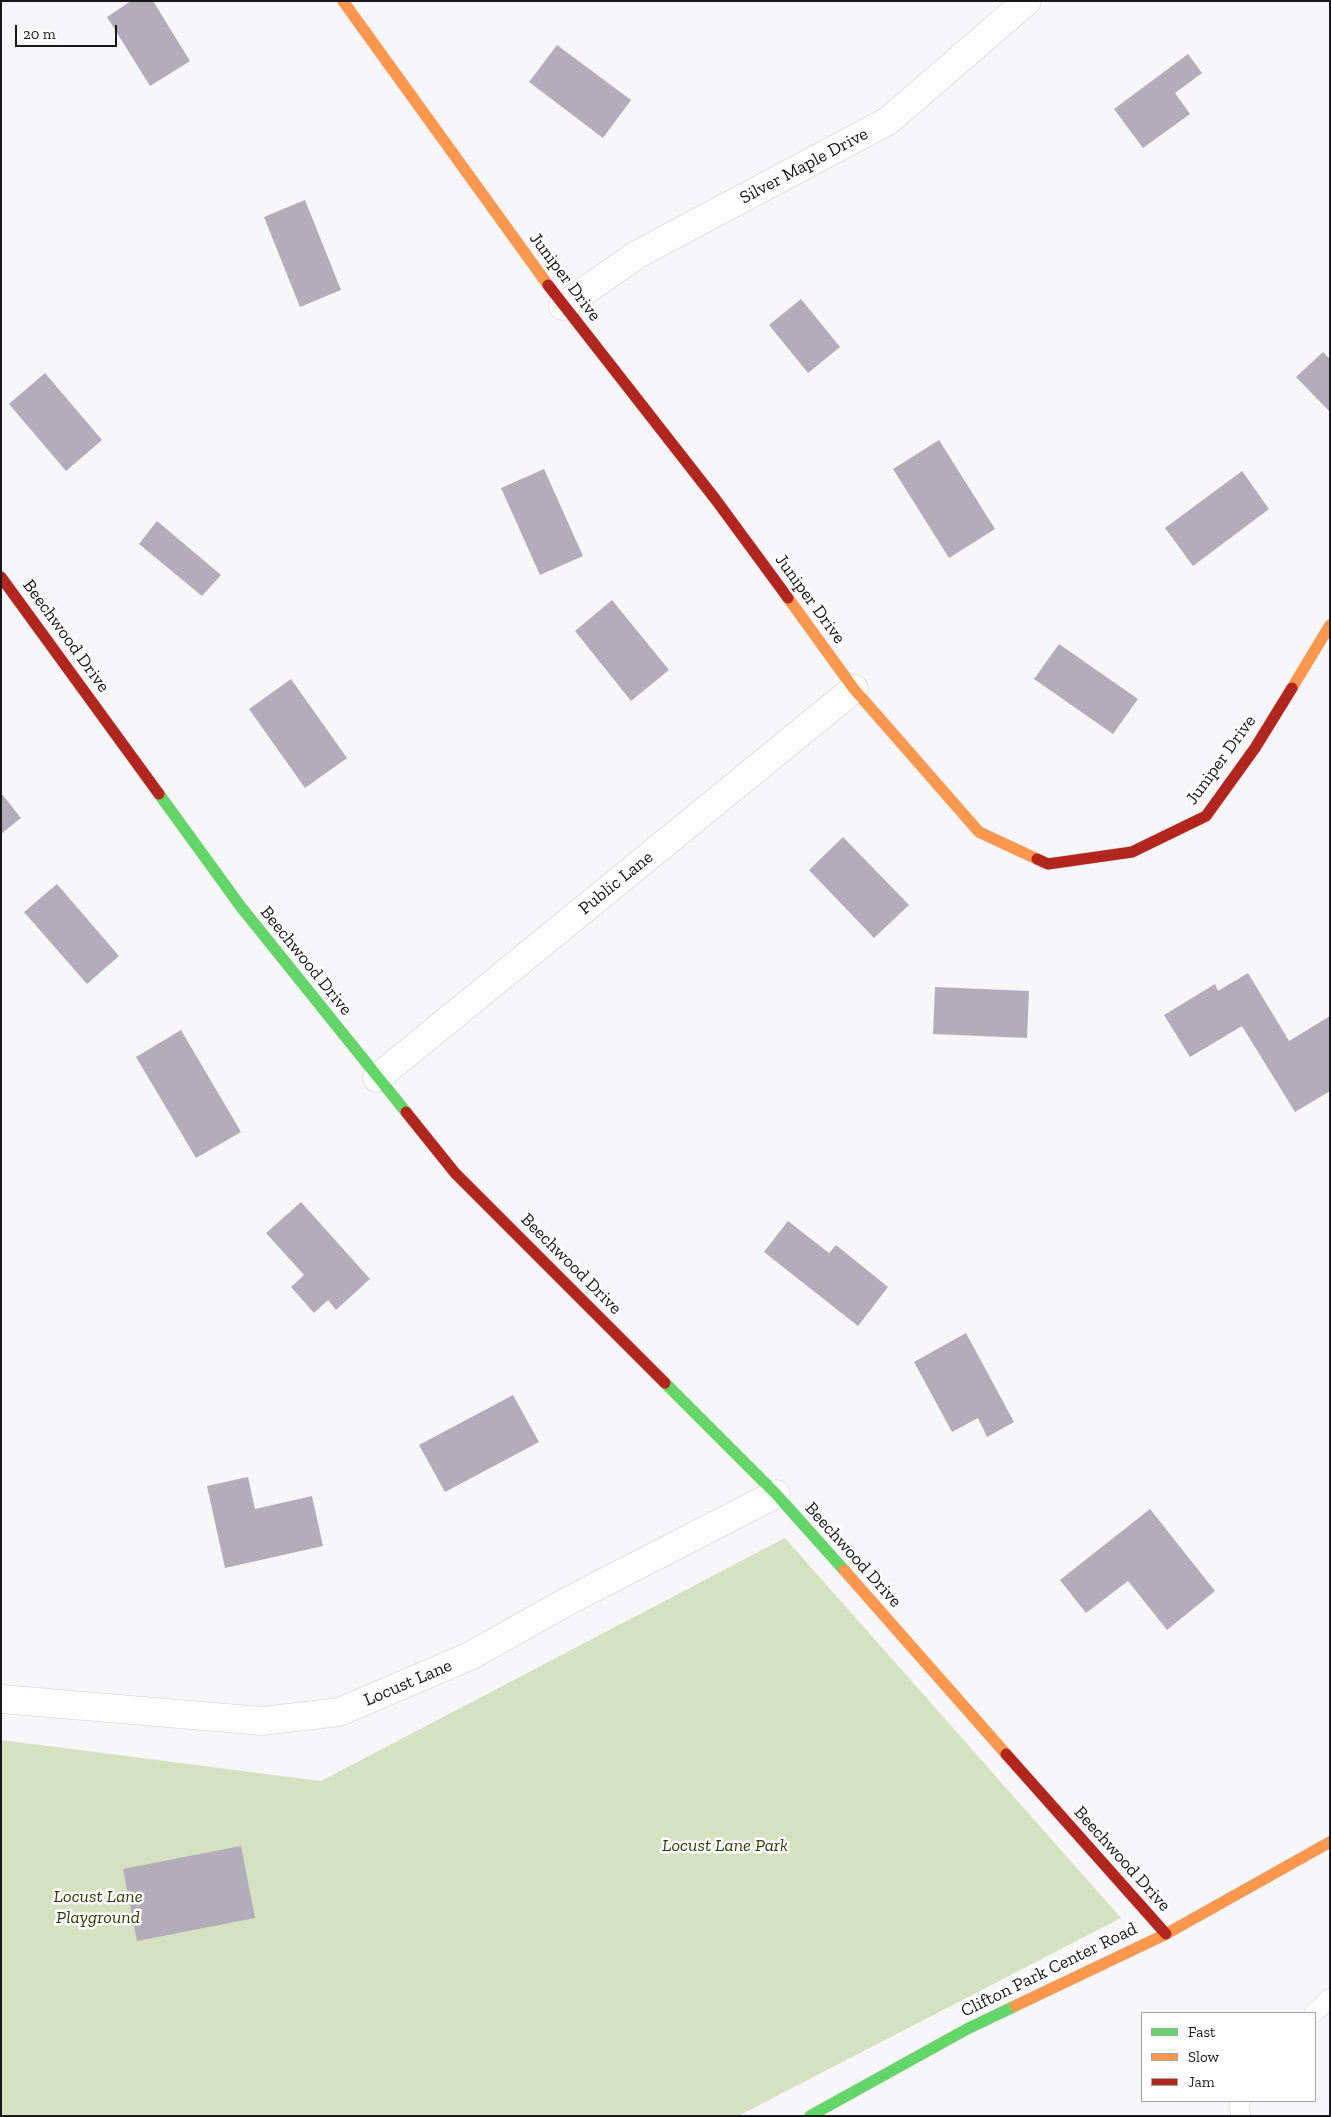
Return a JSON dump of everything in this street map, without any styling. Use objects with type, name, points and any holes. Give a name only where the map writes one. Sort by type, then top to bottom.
[{"type":"street","name":"Juniper Drive","points":[[343,1],[563,306],[716,500],[854,689],[978,832],[1048,864],[1132,852],[1206,816],[1255,748],[1330,625]]},
{"type":"street","name":"Silver Maple Drive","points":[[563,306],[638,254],[888,120],[1027,1]]},
{"type":"street","name":"Beechwood Drive","points":[[1,577],[241,907],[455,1173],[776,1494],[1166,1934]]},
{"type":"street","name":"Public Lane","points":[[378,1078],[854,689]]},
{"type":"street","name":"Locust Lane","points":[[1,1699],[262,1721],[339,1712],[470,1656],[568,1601],[776,1494]]},
{"type":"street","name":"Clifton Park Center Road","points":[[810,2116],[967,2029],[1166,1934],[1330,1842]]},
{"type":"lane","points":[[1315,2012],[1330,1998]]},
{"type":"lane","points":[[1241,2102],[1239,2107],[1241,2116]]},
{"type":"green space","name":"Locust Lane Park","points":[[785,1538],[1121,1918],[738,2116],[1,2116],[1,1740],[321,1781]]},
{"type":"building","points":[[131,1],[153,1],[190,61],[150,86],[107,17]]},
{"type":"building","points":[[557,45],[631,100],[603,138],[529,82]]},
{"type":"building","points":[[1188,54],[1202,73],[1175,93],[1190,114],[1143,148],[1114,109]]},
{"type":"building","points":[[305,200],[341,290],[300,307],[264,217]]},
{"type":"building","points":[[801,299],[840,347],[808,373],[769,325]]},
{"type":"building","points":[[1323,352],[1330,359],[1330,412],[1296,377]]},
{"type":"building","points":[[45,373],[102,440],[66,471],[9,404]]},
{"type":"building","points":[[939,440],[995,529],[949,558],[893,469]]},
{"type":"building","points":[[544,469],[583,556],[540,575],[501,488]]},
{"type":"building","points":[[1242,471],[1269,509],[1193,566],[1165,528]]},
{"type":"building","points":[[157,521],[221,575],[202,596],[139,544]]},
{"type":"building","points":[[612,600],[669,670],[631,701],[575,631]]},
{"type":"building","points":[[1059,644],[1138,699],[1113,734],[1034,679]]},
{"type":"building","points":[[291,679],[347,758],[305,788],[249,709]]},
{"type":"building","points":[[1,793],[21,818],[1,834]]},
{"type":"building","points":[[843,837],[909,905],[874,938],[809,870]]},
{"type":"building","points":[[57,884],[119,956],[87,984],[24,912]]},
{"type":"building","points":[[1248,973],[1289,1041],[1330,1016],[1330,1091],[1295,1112],[1242,1026],[1190,1057],[1164,1015],[1215,984],[1218,991]]},
{"type":"building","points":[[935,987],[1029,991],[1027,1038],[933,1034]]},
{"type":"building","points":[[181,1030],[241,1132],[196,1158],[136,1057]]},
{"type":"building","points":[[301,1202],[370,1279],[336,1310],[328,1300],[314,1313],[291,1287],[304,1275],[266,1233]]},
{"type":"building","points":[[788,1221],[829,1253],[836,1245],[888,1287],[858,1326],[764,1252]]},
{"type":"building","points":[[966,1333],[1014,1422],[987,1437],[978,1418],[952,1432],[914,1362]]},
{"type":"building","points":[[513,1395],[539,1442],[445,1492],[419,1445]]},
{"type":"building","points":[[248,1477],[255,1509],[312,1496],[323,1546],[225,1568],[207,1486]]},
{"type":"building","points":[[1150,1509],[1215,1591],[1167,1630],[1128,1581],[1086,1613],[1060,1580]]},
{"type":"building","points":[[241,1846],[255,1918],[137,1941],[123,1869]]},
{"type":"traffic: fast","points":[[159,794],[241,907],[406,1112]]},
{"type":"traffic: fast","points":[[665,1383],[776,1494],[844,1570]]},
{"type":"traffic: fast","points":[[810,2116],[967,2029],[1015,2006]]},
{"type":"traffic: slow","points":[[343,1],[548,285]]},
{"type":"traffic: slow","points":[[788,598],[854,689],[979,832],[1037,859]]},
{"type":"traffic: slow","points":[[1292,688],[1330,625]]},
{"type":"traffic: slow","points":[[844,1570],[1006,1754]]},
{"type":"traffic: slow","points":[[1015,2006],[1166,1934],[1330,1842]]},
{"type":"traffic: jam","points":[[548,285],[716,500],[788,598]]},
{"type":"traffic: jam","points":[[1,577],[159,794]]},
{"type":"traffic: jam","points":[[1037,859],[1048,864],[1132,852],[1206,816],[1255,748],[1292,688]]},
{"type":"traffic: jam","points":[[406,1112],[455,1173],[665,1383]]},
{"type":"traffic: jam","points":[[1006,1754],[1166,1934]]},
{"type":"park label","name":"Locust Lane Playground","points":[[98,1907]]}]
